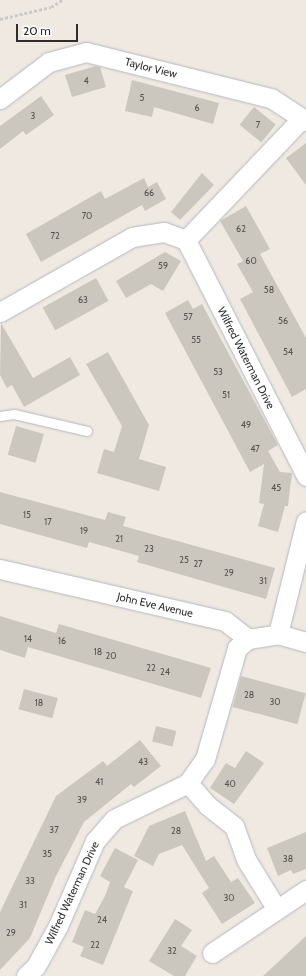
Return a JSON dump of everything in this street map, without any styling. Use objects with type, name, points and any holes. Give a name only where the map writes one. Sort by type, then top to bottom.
[{"type":"street","name":"Taylor View","points":[[0,99],[49,62],[86,52],[271,98],[304,119]]},
{"type":"street","points":[[0,312],[132,237],[164,232],[186,240],[304,119]]},
{"type":"street","name":"Wilfred Waterman Drive","points":[[186,240],[306,476]]},
{"type":"street","points":[[278,634],[306,521]]},
{"type":"street","name":"John Eve Avenue","points":[[0,569],[225,621],[248,639]]},
{"type":"street","points":[[248,639],[278,634],[306,642]]},
{"type":"street","name":"Wilfred Waterman Drive","points":[[26,976],[36,966],[58,926],[95,841],[114,819],[188,783],[205,759],[237,648],[248,639]]},
{"type":"street","points":[[188,783],[207,805],[234,826],[248,861],[276,908]]},
{"type":"street","points":[[212,953],[276,908],[306,890]]},
{"type":"lane","points":[[0,416],[14,414],[86,431]]},
{"type":"path","points":[[0,19],[51,7],[62,0]]},
{"type":"building","points":[[96,66],[100,67],[106,87],[72,97],[65,75]]},
{"type":"building","points":[[132,80],[219,103],[213,124],[154,107],[152,117],[125,111]]},
{"type":"building","points":[[41,96],[54,115],[26,135],[23,131],[0,149],[0,126]]},
{"type":"building","points":[[254,107],[276,125],[261,142],[240,125]]},
{"type":"building","points":[[306,143],[306,185],[286,158]]},
{"type":"building","points":[[202,173],[214,185],[180,220],[171,212]]},
{"type":"building","points":[[144,178],[148,187],[157,182],[166,199],[145,211],[142,205],[41,262],[26,234],[101,191],[105,199]]},
{"type":"building","points":[[246,206],[270,249],[260,254],[306,338],[306,389],[292,397],[240,299],[253,292],[237,264],[243,261],[220,221]]},
{"type":"building","points":[[165,252],[181,261],[163,291],[151,284],[126,298],[116,281]]},
{"type":"building","points":[[96,278],[109,301],[55,330],[43,308]]},
{"type":"building","points":[[188,300],[193,309],[202,304],[278,445],[268,451],[280,472],[292,473],[288,506],[285,506],[278,532],[258,526],[264,504],[259,503],[264,464],[250,472],[165,313]]},
{"type":"building","points":[[1,323],[33,378],[70,357],[80,375],[24,407],[12,385],[7,388],[0,375]]},
{"type":"building","points":[[108,352],[149,425],[139,459],[166,467],[159,491],[97,473],[104,449],[114,452],[122,426],[86,364]]},
{"type":"building","points":[[16,426],[44,434],[36,463],[8,455]]},
{"type":"building","points":[[0,492],[105,520],[108,512],[126,517],[123,526],[275,568],[266,599],[137,562],[139,556],[89,542],[87,548],[0,524]]},
{"type":"building","points":[[0,616],[56,633],[59,624],[211,668],[201,698],[28,647],[25,658],[0,650]]},
{"type":"building","points":[[241,676],[306,693],[297,724],[233,707]]},
{"type":"building","points":[[24,689],[58,698],[52,718],[19,709]]},
{"type":"building","points":[[156,726],[176,731],[173,747],[152,742]]},
{"type":"building","points":[[140,740],[161,766],[134,787],[131,784],[84,822],[55,878],[30,938],[0,970],[0,912],[56,796],[103,761],[107,766]]},
{"type":"building","points":[[246,751],[264,763],[234,804],[210,788],[226,763],[235,768]]},
{"type":"building","points":[[185,811],[206,861],[214,856],[231,882],[238,878],[255,903],[222,924],[202,893],[209,888],[182,845],[159,854],[153,866],[134,856],[149,826]]},
{"type":"building","points":[[306,832],[306,869],[293,874],[291,870],[278,876],[267,848]]},
{"type":"building","points":[[115,848],[138,860],[124,887],[133,891],[103,965],[80,956],[84,947],[72,942],[85,910],[95,914],[105,896],[110,882],[100,876]]},
{"type":"building","points":[[175,919],[192,930],[181,946],[197,956],[185,976],[174,976],[149,961]]},
{"type":"building","points":[[306,936],[306,976],[263,976]]}]
